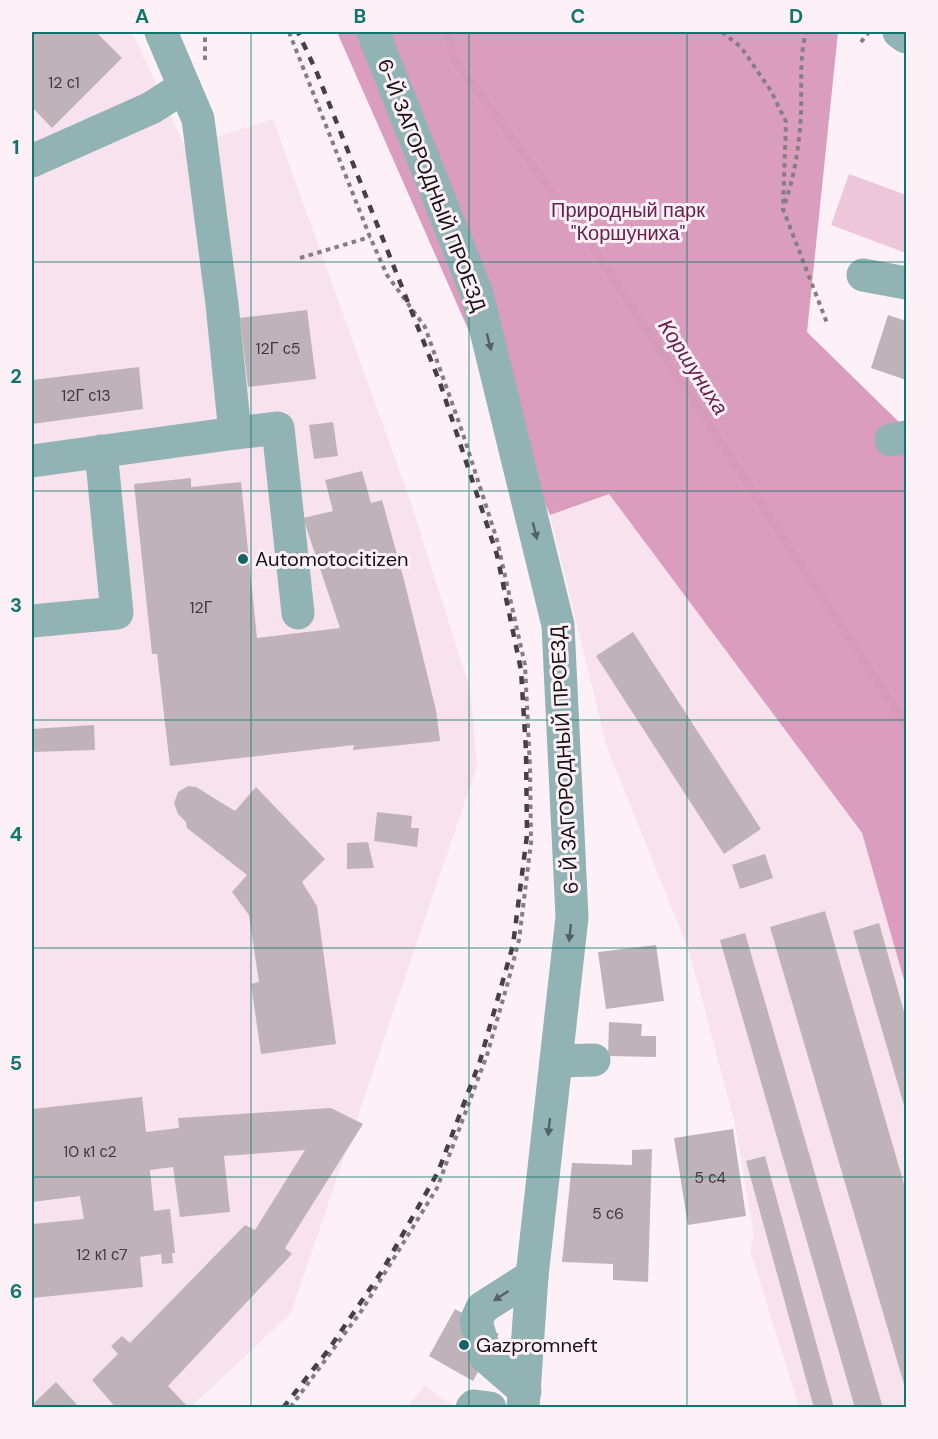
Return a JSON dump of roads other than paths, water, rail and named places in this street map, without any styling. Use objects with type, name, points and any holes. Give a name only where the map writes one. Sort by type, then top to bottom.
[{"type":"street","points":[[161,32],[198,119],[222,304],[235,433]]},
{"type":"street","name":"6-Й ЗАГОРОДНЫЙ ПРОЕЗД","points":[[373,32],[477,294],[558,625],[572,917],[532,1276],[524,1400]]},
{"type":"street","points":[[899,32],[906,37]]},
{"type":"street","points":[[32,160],[151,108],[184,87]]},
{"type":"street","points":[[863,275],[906,283]]},
{"type":"street","points":[[32,460],[278,428],[298,613]]},
{"type":"street","points":[[32,621],[117,613],[101,451]]},
{"type":"street","points":[[556,1061],[594,1060]]},
{"type":"street","points":[[524,1400],[486,1357],[476,1321],[482,1308],[532,1276]]},
{"type":"street","points":[[472,1407],[490,1407]]},
{"type":"waterway","name":"Коршуниха","points":[[448,32],[456,62],[588,240],[906,725]]},
{"type":"railway","points":[[283,1408],[329,1349],[382,1271],[438,1172],[480,1061],[513,945],[527,835],[526,751],[521,670],[497,555],[440,383],[317,73],[298,32]]},
{"type":"place","name":"Automotocitizen","points":[[243,559]]},
{"type":"place","name":"Gazpromneft","points":[[464,1345]]},
{"type":"park label","name":"Природный парк \"Коршуниха\"","points":[[628,222]]}]
